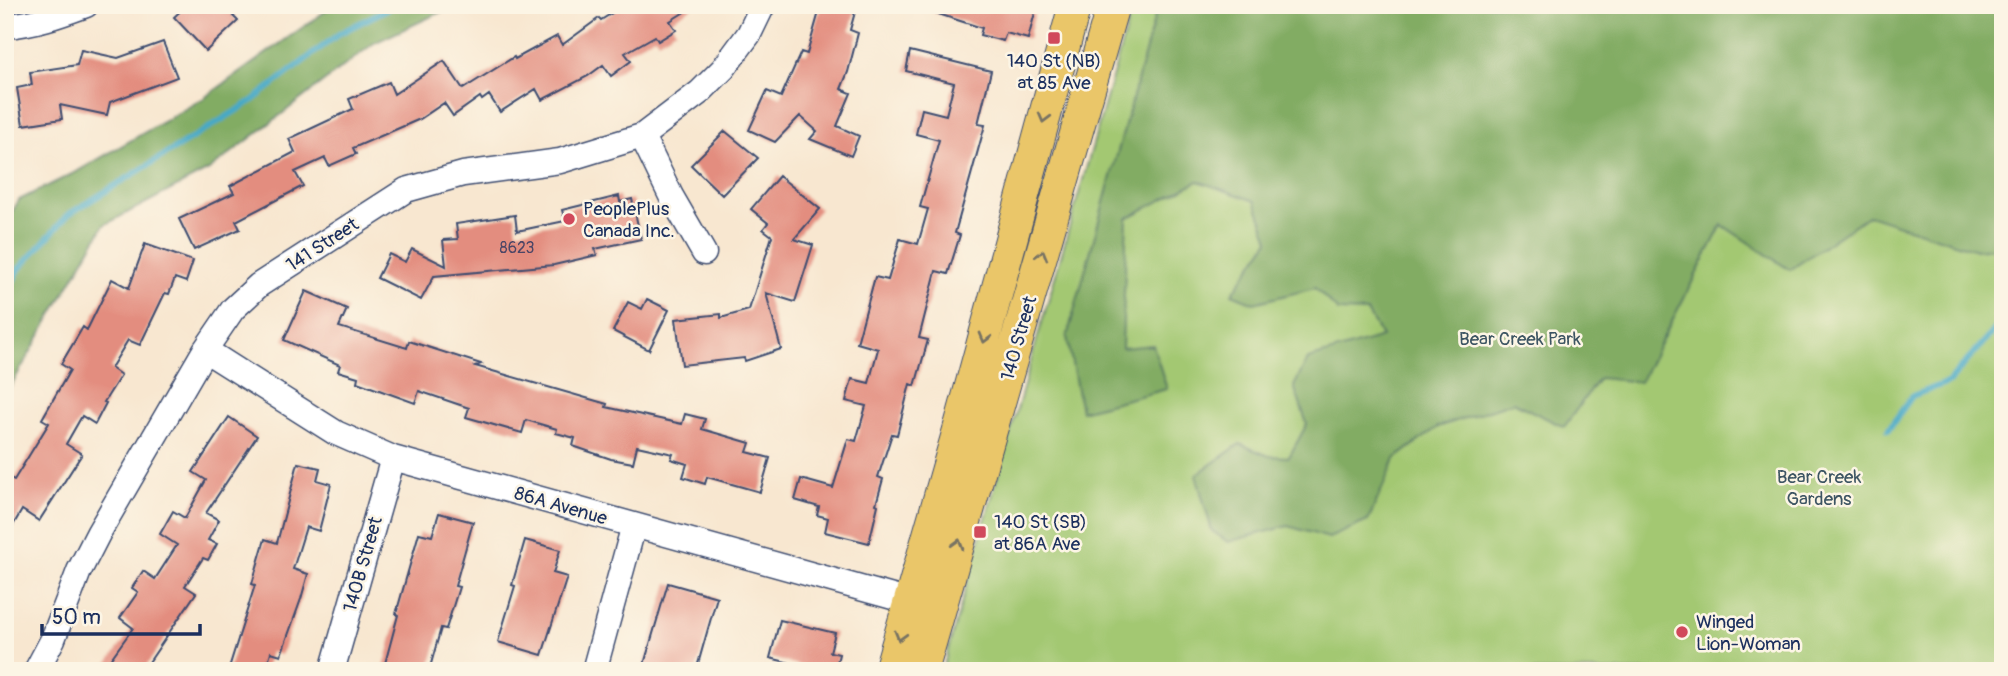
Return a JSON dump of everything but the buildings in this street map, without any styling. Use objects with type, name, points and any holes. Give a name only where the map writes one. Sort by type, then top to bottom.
[{"type":"main road","name":"140 Street","points":[[922,671],[925,605],[961,423],[1075,5]]},
{"type":"main road","name":"140 Street","points":[[890,671],[925,605],[1113,5]]},
{"type":"street","points":[[5,26],[53,18],[86,5]]},
{"type":"street","name":"141 Street","points":[[36,671],[53,639],[79,571],[99,531],[205,350],[233,309],[259,285],[406,190],[463,174],[560,161],[642,135],[700,93],[723,69],[749,34],[763,5]]},
{"type":"street","points":[[642,135],[671,196],[704,253]]},
{"type":"street","name":"86A Avenue","points":[[205,350],[336,433],[393,458],[925,605]]},
{"type":"street","name":"140B Street","points":[[332,671],[393,458]]},
{"type":"street","points":[[594,671],[634,525]]},
{"type":"green space","points":[[334,5],[456,5],[374,43],[209,170],[104,225],[5,396],[5,224],[19,200],[76,172],[204,98]]},
{"type":"green space","name":"Bear Creek Park","points":[[1133,5],[2003,5],[2003,671],[942,671]]},
{"type":"green space","points":[[1158,5],[2003,5],[2003,247],[1976,250],[1869,215],[1790,270],[1722,225],[1640,382],[1599,378],[1564,427],[1513,402],[1438,427],[1395,459],[1368,521],[1329,538],[1288,526],[1228,542],[1212,531],[1196,475],[1240,444],[1269,456],[1289,457],[1307,424],[1294,386],[1308,359],[1382,337],[1367,312],[1338,311],[1315,288],[1254,303],[1232,294],[1269,240],[1255,201],[1198,181],[1127,218],[1122,348],[1153,345],[1167,389],[1081,411],[1067,337]]},
{"type":"waterway","points":[[5,296],[19,269],[69,214],[252,101],[340,33],[395,5]]},
{"type":"waterway","points":[[1888,430],[1912,396],[1949,382],[2003,320]]},
{"type":"place","name":"140 St (NB) at 85 Ave","points":[[1054,38]]},
{"type":"place","name":"PeoplePlus Canada Inc.","points":[[569,219]]},
{"type":"place","name":"140 St (SB) at 86A Ave","points":[[980,532]]},
{"type":"place","name":"Winged Lion-Woman","points":[[1682,632]]},
{"type":"park label","name":"Bear Creek Gardens","points":[[1819,487]]}]
